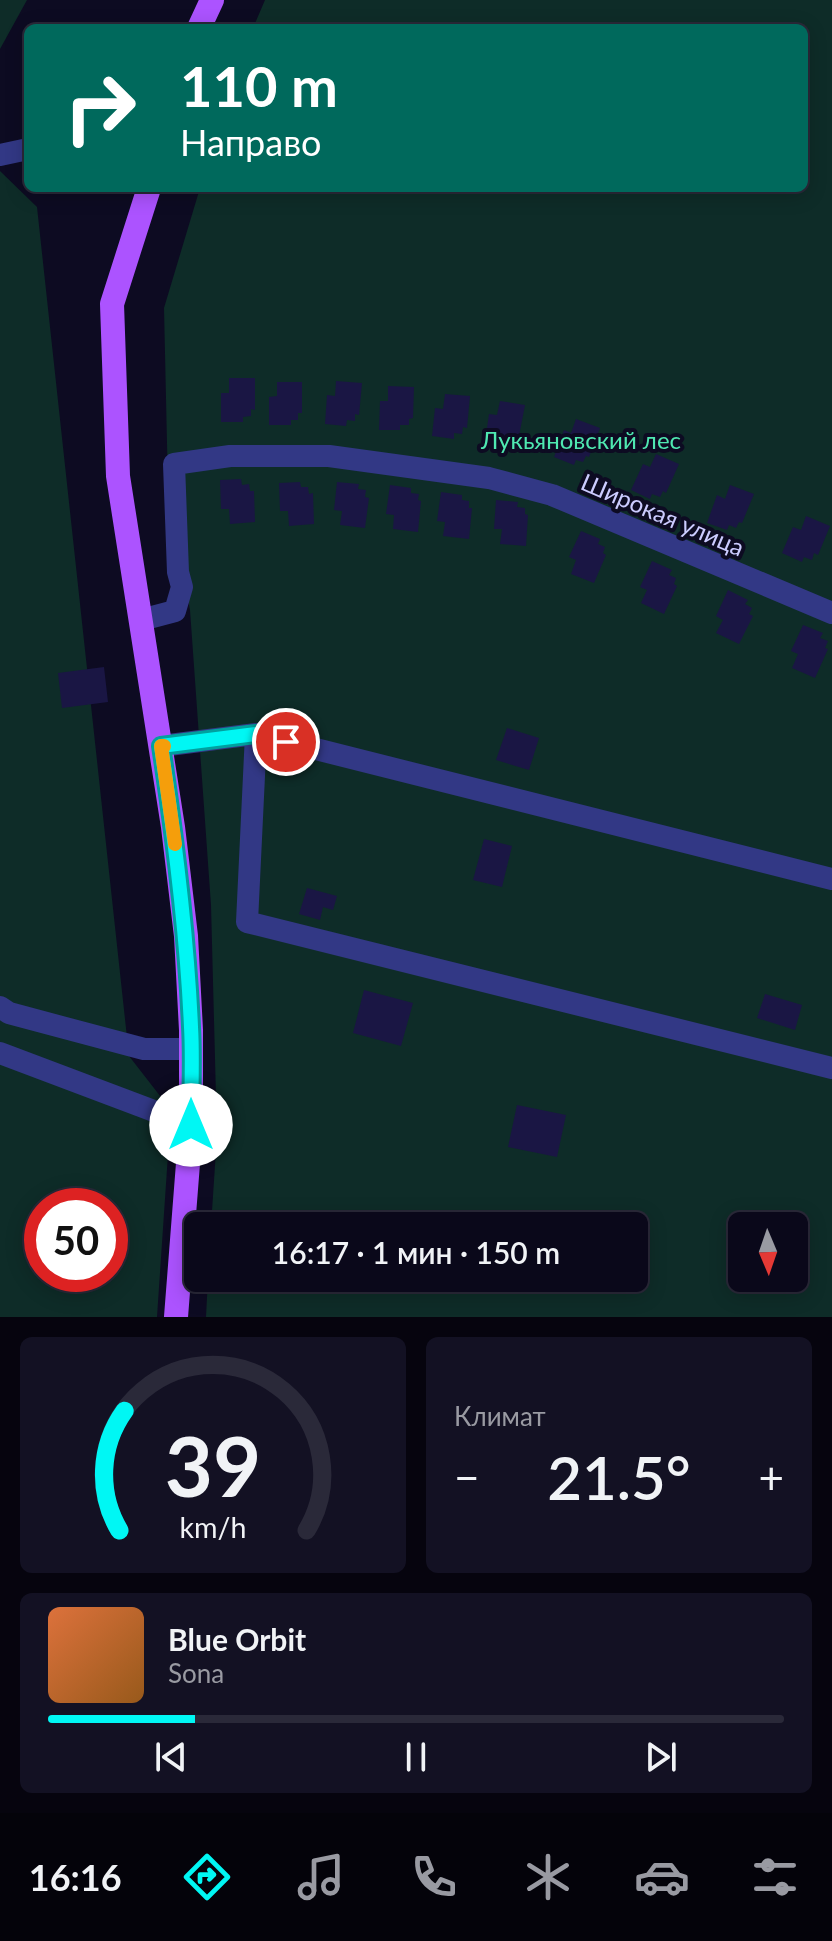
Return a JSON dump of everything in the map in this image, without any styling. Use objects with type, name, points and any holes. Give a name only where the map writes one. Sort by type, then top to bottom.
[{"type":"main road","points":[[201,24],[212,0]]},
{"type":"main road","points":[[148,192],[112,304],[118,476],[173,827],[186,936],[191,1125],[176,1317]]},
{"type":"street","points":[[0,155],[24,150]]},
{"type":"street","name":"Широкая улица","points":[[141,620],[175,611],[182,587],[178,572],[174,464],[230,456],[329,456],[489,478],[552,495],[832,613]]},
{"type":"street","points":[[256,734],[247,922],[832,1068]]},
{"type":"street","points":[[161,746],[256,734],[832,879]]},
{"type":"street","points":[[0,1007],[9,1013],[144,1049],[191,1049]]},
{"type":"street","points":[[0,1053],[191,1125]]},
{"type":"green space","points":[[0,0],[27,0],[0,49]]},
{"type":"green space","name":"Лукьяновский лес","points":[[265,0],[832,0],[832,1317],[206,1317],[207,1292],[648,1292],[648,1212],[212,1212],[217,1135],[211,905],[190,610],[168,488],[164,308],[199,192],[808,192],[808,24],[255,24]]},
{"type":"green space","points":[[0,171],[37,207],[129,1056],[171,1110],[157,1317],[0,1317]]},
{"type":"building","points":[[229,378],[255,378],[255,410],[251,409],[251,416],[243,417],[243,422],[221,422],[221,393],[229,393]]},
{"type":"building","points":[[336,381],[362,383],[359,415],[355,414],[355,421],[347,420],[346,426],[325,424],[327,395],[335,396]]},
{"type":"building","points":[[277,382],[302,382],[302,413],[298,413],[298,420],[291,420],[291,425],[269,425],[269,397],[277,396]]},
{"type":"building","points":[[388,386],[414,387],[413,418],[409,419],[409,425],[400,425],[400,430],[379,430],[380,401],[388,401]]},
{"type":"building","points":[[445,394],[470,396],[467,428],[463,427],[462,434],[454,433],[454,439],[432,436],[435,408],[443,409]]},
{"type":"building","points":[[500,401],[525,405],[519,436],[516,435],[515,442],[507,441],[506,446],[485,442],[489,414],[497,415]]},
{"type":"building","points":[[576,419],[600,428],[589,457],[586,456],[583,462],[576,460],[574,465],[554,457],[564,430],[571,433]]},
{"type":"building","points":[[656,454],[679,464],[666,493],[663,491],[660,497],[652,494],[650,499],[631,490],[643,464],[650,467]]},
{"type":"building","points":[[241,479],[242,485],[249,484],[250,491],[254,491],[255,522],[230,524],[229,509],[221,509],[220,480]]},
{"type":"building","points":[[300,482],[301,487],[308,487],[309,494],[313,493],[314,524],[289,526],[288,511],[280,511],[279,483]]},
{"type":"building","points":[[337,482],[359,484],[358,489],[366,490],[365,497],[369,498],[365,528],[340,525],[342,511],[334,510]]},
{"type":"building","points":[[390,485],[411,488],[411,493],[419,494],[418,532],[393,529],[394,515],[386,514]]},
{"type":"building","points":[[730,485],[754,494],[742,523],[739,522],[736,528],[729,525],[727,530],[707,523],[717,495],[725,499]]},
{"type":"building","points":[[441,492],[462,495],[462,500],[469,501],[469,508],[472,508],[469,539],[443,536],[445,522],[437,521]]},
{"type":"building","points":[[496,500],[518,502],[517,507],[525,508],[528,515],[526,546],[500,544],[502,529],[494,529]]},
{"type":"building","points":[[806,516],[830,526],[818,555],[814,553],[812,560],[804,557],[802,562],[782,553],[793,527],[801,530]]},
{"type":"building","points":[[581,531],[600,539],[598,544],[605,547],[603,553],[606,555],[594,583],[571,574],[576,560],[569,557]]},
{"type":"building","points":[[652,561],[672,570],[669,575],[676,578],[674,584],[677,586],[664,614],[641,603],[647,590],[640,587]]},
{"type":"building","points":[[728,590],[748,600],[745,604],[752,608],[749,614],[753,616],[739,644],[716,633],[723,620],[716,616]]},
{"type":"building","points":[[803,625],[823,633],[820,638],[828,641],[825,648],[828,649],[815,678],[792,668],[798,654],[791,651]]},
{"type":"building","points":[[104,667],[108,702],[62,708],[58,673]]},
{"type":"building","points":[[507,728],[539,738],[529,770],[496,760]]},
{"type":"building","points":[[484,839],[512,846],[502,887],[473,880]]},
{"type":"building","points":[[307,888],[337,896],[333,910],[323,907],[320,920],[299,914]]},
{"type":"building","points":[[364,990],[413,1003],[401,1046],[353,1033]]},
{"type":"building","points":[[765,994],[802,1005],[795,1030],[757,1018]]},
{"type":"building","points":[[517,1105],[566,1115],[557,1157],[508,1147]]},
{"type":"slow traffic","points":[[164,746],[161,746],[175,844]]},
{"type":"route","points":[[191,1125],[191,1030],[186,936],[161,746],[256,734],[286,742]]}]
